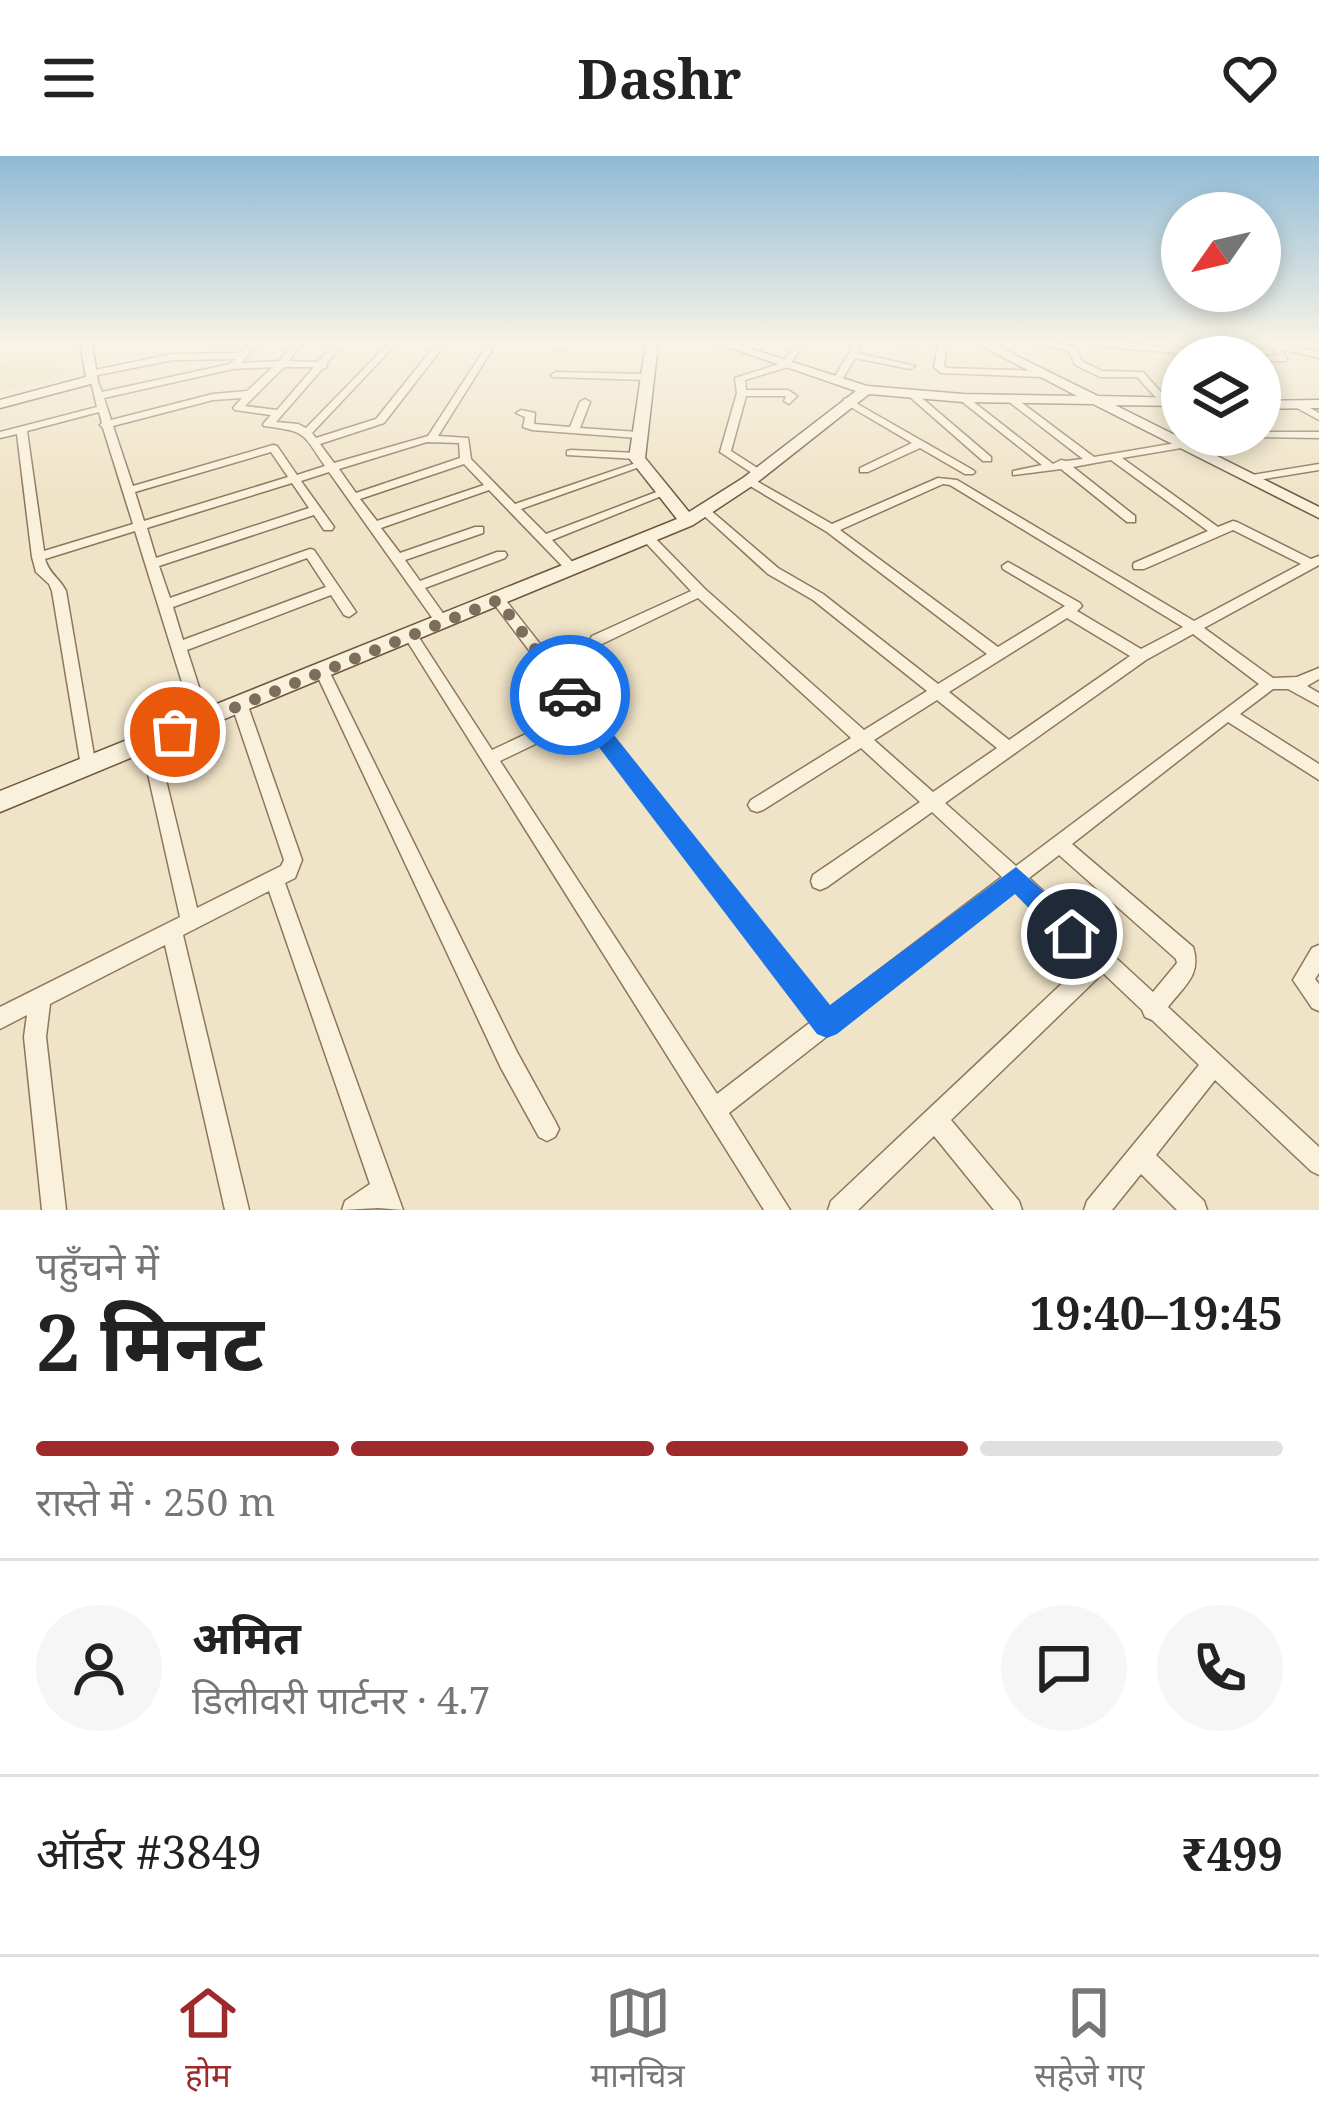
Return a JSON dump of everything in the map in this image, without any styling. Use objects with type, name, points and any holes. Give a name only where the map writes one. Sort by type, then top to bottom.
[{"type":"street","points":[[0,404],[39,392]]},
{"type":"street","points":[[97,392],[202,722]]},
{"type":"street","points":[[0,435],[136,392]]},
{"type":"street","points":[[299,392],[268,424],[298,427],[311,437],[443,623]]},
{"type":"street","points":[[311,437],[350,392]]},
{"type":"street","points":[[311,437],[380,421],[403,392]]},
{"type":"street","points":[[432,437],[461,392]]},
{"type":"street","points":[[645,392],[639,461],[663,493],[818,597],[1007,747]]},
{"type":"street","points":[[0,802],[696,516],[862,392]]},
{"type":"street","points":[[887,392],[1161,401]]},
{"type":"street","points":[[1080,392],[1161,432]]},
{"type":"street","points":[[789,401],[793,395],[788,393],[742,393],[725,452],[997,654]]},
{"type":"street","points":[[250,394],[238,408],[279,413]]},
{"type":"street","points":[[105,425],[213,397],[250,394]]},
{"type":"street","points":[[913,395],[987,459]]},
{"type":"street","points":[[963,398],[1131,519]]},
{"type":"street","points":[[1011,399],[1090,459]]},
{"type":"street","points":[[847,401],[969,472]]},
{"type":"street","points":[[574,430],[585,402]]},
{"type":"street","points":[[1281,404],[1319,404]]},
{"type":"street","points":[[1300,406],[1319,417]]},
{"type":"street","points":[[521,413],[531,415],[529,426],[638,435]]},
{"type":"street","points":[[22,430],[38,557],[42,572],[56,582],[59,592],[88,767]]},
{"type":"street","points":[[1281,435],[1319,435]]},
{"type":"street","points":[[38,557],[432,437],[461,438],[466,460],[573,569]]},
{"type":"street","points":[[864,470],[919,444]]},
{"type":"street","points":[[1017,473],[1161,446]]},
{"type":"street","points":[[127,490],[273,448],[328,527]]},
{"type":"street","points":[[571,453],[639,461]]},
{"type":"street","points":[[1112,456],[1214,530]]},
{"type":"street","points":[[1208,456],[1319,513]]},
{"type":"street","points":[[354,496],[466,460]]},
{"type":"street","points":[[514,508],[639,461]]},
{"type":"street","points":[[1252,478],[1319,467]]},
{"type":"street","points":[[831,529],[948,480],[1193,627],[1270,684]]},
{"type":"street","points":[[375,526],[491,486]]},
{"type":"street","points":[[544,539],[663,493]]},
{"type":"street","points":[[151,564],[316,510]]},
{"type":"street","points":[[1139,566],[1233,525],[1314,562]]},
{"type":"street","points":[[398,558],[478,530]]},
{"type":"street","points":[[649,538],[700,592],[1016,878],[1100,962],[1319,1163]]},
{"type":"street","points":[[166,605],[310,553],[349,612]]},
{"type":"street","points":[[418,586],[500,555]]},
{"type":"street","points":[[820,881],[1141,656],[1314,562]]},
{"type":"street","points":[[757,805],[1075,606],[1008,566]]},
{"type":"street","points":[[178,647],[335,588]]},
{"type":"street","points":[[597,640],[700,592]]},
{"type":"street","points":[[498,600],[827,1024]]},
{"type":"street","points":[[1066,611],[1141,656]]},
{"type":"street","points":[[411,636],[778,1210]]},
{"type":"street","points":[[322,673],[508,1060],[547,1129]]},
{"type":"street","points":[[715,1109],[1228,714],[1270,684],[1292,684],[1319,674]]},
{"type":"street","points":[[1292,684],[1319,700]]},
{"type":"street","points":[[0,1018],[288,872],[293,860],[240,706]]},
{"type":"street","points":[[488,759],[584,713]]},
{"type":"street","points":[[1228,714],[1319,773]]},
{"type":"street","points":[[149,743],[237,1210]]},
{"type":"street","points":[[1059,844],[1186,954],[1187,966],[1152,1010]]},
{"type":"street","points":[[274,880],[388,1199],[354,1210]]},
{"type":"street","points":[[1319,955],[1304,980],[1319,1001]]},
{"type":"street","points":[[840,1210],[1100,962]]},
{"type":"street","points":[[40,998],[35,1036],[54,1210]]},
{"type":"street","points":[[1096,1210],[1213,1066]]},
{"type":"street","points":[[935,1119],[1010,1210]]},
{"type":"street","points":[[1140,1156],[1195,1210]]},
{"type":"way so far","points":[[175,732],[498,600],[570,695]]},
{"type":"route","points":[[570,695],[827,1024],[1016,878],[1072,934]]}]
